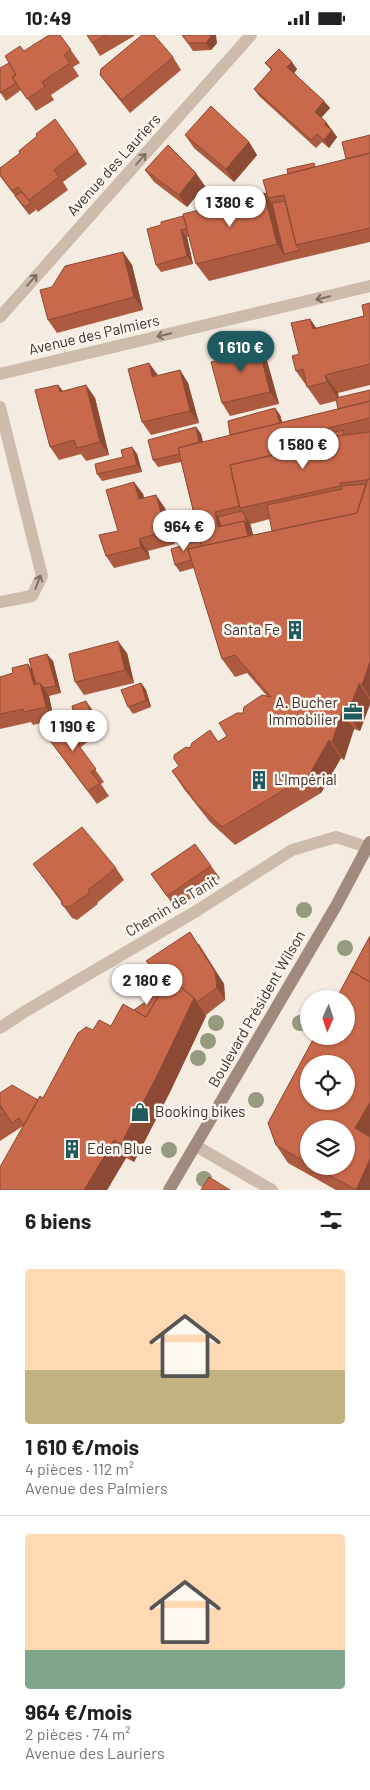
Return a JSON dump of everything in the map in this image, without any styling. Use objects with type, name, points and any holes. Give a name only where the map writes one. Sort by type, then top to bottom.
[{"type":"main road","name":"Boulevard Président Wilson","points":[[169,1190],[369,846]]},
{"type":"street","name":"Avenue des Lauriers","points":[[0,317],[251,35]]},
{"type":"street","name":"Avenue des Palmiers","points":[[0,375],[370,286]]},
{"type":"street","points":[[0,407],[42,576],[32,596],[0,602]]},
{"type":"street","name":"Chemin de Tanit","points":[[0,1028],[198,910],[292,851],[336,837],[369,846]]},
{"type":"street","points":[[196,1146],[272,1190]]},
{"type":"building","points":[[49,35],[60,35],[71,50],[64,55],[70,63],[42,82],[45,87],[27,99],[12,77],[16,75],[5,56],[20,46],[24,51]]},
{"type":"building","points":[[87,35],[106,35],[92,43]]},
{"type":"building","points":[[142,35],[154,35],[173,57],[122,100],[100,75],[101,69]]},
{"type":"building","points":[[182,35],[211,36],[206,43],[188,43]]},
{"type":"building","points":[[279,49],[292,62],[287,67],[324,101],[315,112],[326,122],[325,125],[332,130],[324,140],[317,134],[311,140],[254,89],[272,69],[265,63]]},
{"type":"building","points":[[9,63],[16,75],[12,77],[16,83],[0,93],[0,68]]},
{"type":"building","points":[[211,106],[249,142],[226,169],[185,135]]},
{"type":"building","points":[[55,119],[78,151],[54,170],[59,177],[29,200],[18,187],[12,191],[0,175],[0,168],[20,153],[19,151],[37,136],[36,134]]},
{"type":"building","points":[[370,135],[370,153],[346,159],[342,142]]},
{"type":"building","points":[[168,145],[196,173],[179,195],[145,170]]},
{"type":"building","points":[[370,153],[370,228],[296,245],[284,195],[268,198],[263,180]]},
{"type":"building","points":[[314,163],[315,167],[288,174],[287,169]]},
{"type":"building","points":[[22,192],[31,203],[24,207],[15,196]]},
{"type":"building","points":[[232,193],[234,201],[264,193],[277,244],[196,264],[183,214],[211,207],[210,199]]},
{"type":"building","points":[[285,201],[296,245],[300,250],[284,254],[272,203]]},
{"type":"building","points":[[183,216],[187,228],[181,230],[187,256],[156,265],[147,229],[161,225],[161,222]]},
{"type":"building","points":[[123,252],[134,297],[48,320],[40,290],[52,287],[65,266]]},
{"type":"building","points":[[370,303],[370,364],[325,375],[327,382],[307,387],[303,369],[296,371],[292,356],[299,354],[291,323],[310,319],[313,329],[364,316],[362,305]]},
{"type":"building","points":[[256,337],[270,392],[222,403],[211,362],[236,356],[234,342]]},
{"type":"building","points":[[149,363],[152,377],[180,370],[190,411],[142,422],[128,369]]},
{"type":"building","points":[[58,385],[60,392],[86,385],[100,442],[77,448],[74,440],[50,447],[35,390]]},
{"type":"building","points":[[370,390],[370,401],[338,409],[336,398]]},
{"type":"building","points":[[370,401],[370,418],[303,434],[306,447],[230,465],[239,506],[215,512],[218,527],[244,521],[248,536],[202,546],[178,448]]},
{"type":"building","points":[[275,408],[280,423],[230,435],[228,421]]},
{"type":"building","points":[[196,427],[199,442],[178,448],[180,454],[153,460],[148,440]]},
{"type":"building","points":[[343,430],[344,435],[336,436],[336,441],[308,447],[307,439]]},
{"type":"building","points":[[370,432],[370,479],[340,483],[340,486],[240,508],[230,465],[336,441],[336,436]]},
{"type":"building","points":[[132,447],[137,465],[97,474],[95,464],[123,457],[121,450]]},
{"type":"building","name":"Santa Fe","points":[[368,479],[370,479],[370,662],[362,685],[359,684],[347,714],[342,712],[332,742],[329,740],[309,775],[222,827],[198,805],[172,771],[179,766],[174,759],[174,755],[186,747],[190,748],[192,743],[210,730],[218,742],[227,736],[219,723],[237,713],[243,713],[244,707],[262,695],[271,697],[235,655],[222,659],[188,549],[357,513]]},
{"type":"building","points":[[134,482],[139,499],[156,495],[166,531],[139,539],[141,547],[106,556],[99,535],[118,531],[106,490]]},
{"type":"building","points":[[366,484],[357,513],[272,531],[267,505],[342,489],[342,486]]},
{"type":"building","points":[[242,511],[247,526],[244,521],[221,526],[218,517]]},
{"type":"building","points":[[200,540],[202,546],[188,549],[191,560],[175,565],[171,549]]},
{"type":"building","points":[[118,641],[125,670],[75,682],[69,654]]},
{"type":"building","points":[[47,654],[56,686],[44,688],[40,683],[36,684],[29,659]]},
{"type":"building","points":[[28,664],[34,685],[40,683],[46,707],[24,712],[23,709],[0,714],[0,677],[13,673],[12,668]]},
{"type":"building","points":[[141,683],[146,700],[128,707],[121,690]]},
{"type":"building","points":[[86,701],[94,719],[80,724],[75,719],[72,706]]},
{"type":"building","points":[[76,719],[82,727],[71,735],[96,769],[91,772],[100,783],[88,791],[42,730]]},
{"type":"building","points":[[82,827],[116,868],[88,890],[90,892],[69,907],[63,906],[61,903],[63,902],[33,864]]},
{"type":"building","points":[[195,844],[211,866],[167,896],[151,874]]},
{"type":"building","points":[[190,932],[215,972],[217,988],[197,1002],[169,977],[168,979],[146,961]]},
{"type":"building","points":[[370,936],[370,982],[351,971]]},
{"type":"building","points":[[351,971],[370,982],[370,1102],[355,1128],[355,1120],[300,1120],[300,1159],[276,1145],[268,1123],[300,1064],[300,1110],[355,1110],[355,1055],[305,1055],[310,1045],[355,1045],[355,990],[341,990]]},
{"type":"building","points":[[169,977],[194,998],[158,1074],[121,1144],[114,1140],[84,1190],[0,1190],[0,1167],[40,1096],[43,1098],[78,1033],[86,1027],[93,1030],[99,1020],[111,1026],[123,1004],[146,1017]]},
{"type":"building","points":[[161,992],[146,1017],[134,1010]]},
{"type":"building","points":[[12,1085],[38,1100],[24,1125],[19,1118],[12,1123],[0,1105],[0,1093]]},
{"type":"building","points":[[0,1106],[4,1113],[0,1116]]},
{"type":"building","points":[[355,1128],[370,1137],[370,1159],[356,1190],[329,1175],[355,1175]]},
{"type":"building","points":[[209,1177],[230,1190],[201,1190]]},
{"type":"place","name":"Santa Fe","points":[[295,630]]},
{"type":"place","name":"A. Bucher Immobilier","points":[[353,712]]},
{"type":"place","name":"L'Impérial","points":[[259,780]]},
{"type":"place","name":"Booking bikes","points":[[140,1112]]},
{"type":"place","name":"Eden Blue","points":[[72,1149]]}]
